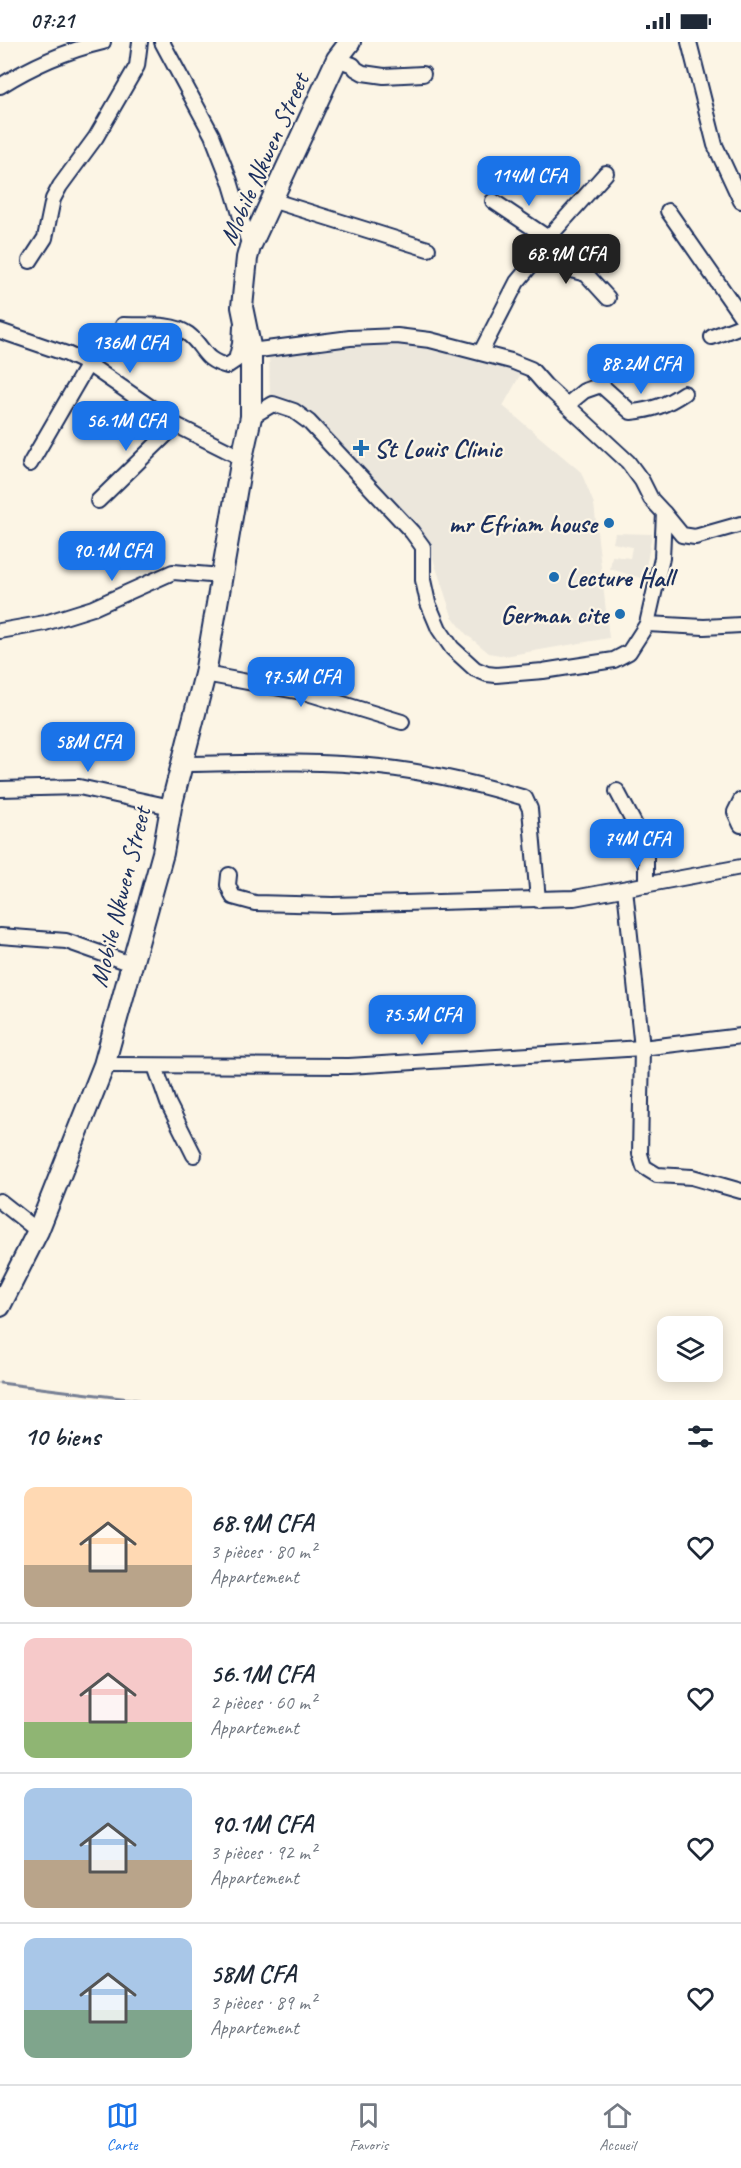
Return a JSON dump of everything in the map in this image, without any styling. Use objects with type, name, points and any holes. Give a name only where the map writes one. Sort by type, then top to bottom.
[{"type":"highway","name":"Mobile Nkwen Street","points":[[0,1306],[38,1231],[105,1065],[162,853],[171,807],[205,674],[251,417],[251,351],[242,307],[250,247],[337,59],[350,42]]},
{"type":"street","points":[[0,86],[54,56],[103,42]]},
{"type":"street","points":[[30,261],[45,238],[53,199],[60,186],[96,137],[137,66],[140,42]]},
{"type":"street","points":[[162,42],[212,135],[230,181],[250,247]]},
{"type":"street","points":[[689,42],[715,145],[741,201]]},
{"type":"street","points":[[337,59],[363,72],[384,76],[423,74]]},
{"type":"street","points":[[481,352],[517,282],[547,242],[606,173]]},
{"type":"street","points":[[271,200],[428,249]]},
{"type":"street","points":[[493,201],[547,242],[571,270],[586,274],[608,298]]},
{"type":"street","points":[[668,211],[741,316]]},
{"type":"street","points":[[123,325],[172,327],[188,333],[214,363],[227,366],[236,360],[240,344],[242,307]]},
{"type":"street","points":[[712,338],[741,326]]},
{"type":"street","points":[[0,331],[67,354],[88,364],[176,425],[242,458]]},
{"type":"street","points":[[251,351],[350,338],[397,336],[430,340],[481,352],[531,369],[628,462],[642,481],[651,499],[682,535],[695,537],[741,524]]},
{"type":"street","points":[[30,464],[88,364]]},
{"type":"street","points":[[567,405],[584,391],[601,385],[631,412],[648,411],[666,405],[684,393]]},
{"type":"street","points":[[251,417],[273,404],[294,411],[309,422],[412,532],[423,547],[423,580],[428,603],[439,629],[452,648],[475,669],[487,674],[543,671],[614,660],[629,652],[647,624],[662,558],[664,513]]},
{"type":"street","points":[[98,501],[176,425]]},
{"type":"street","points":[[0,631],[45,623],[93,608],[173,572],[222,576]]},
{"type":"street","points":[[647,624],[704,627],[741,625]]},
{"type":"street","points":[[205,674],[308,693],[402,722]]},
{"type":"street","points":[[182,764],[326,763],[380,767],[405,770],[525,798],[530,809],[538,900]]},
{"type":"street","points":[[0,789],[79,787],[171,807]]},
{"type":"street","points":[[617,791],[646,846],[646,885]]},
{"type":"street","points":[[741,800],[735,812],[741,825]]},
{"type":"street","points":[[229,874],[228,885],[232,897],[255,903],[333,905],[574,898],[741,867]]},
{"type":"street","points":[[625,888],[642,1048],[640,1154],[644,1167],[657,1175],[692,1177],[741,1191]]},
{"type":"street","points":[[0,936],[66,941],[131,964]]},
{"type":"street","points":[[105,1065],[349,1066],[642,1048],[741,1036]]},
{"type":"street","points":[[154,1066],[168,1103],[194,1155]]},
{"type":"street","points":[[0,1201],[38,1231]]},
{"type":"shaded area","points":[[392,337],[524,368],[503,406],[581,472],[594,504],[609,638],[505,656],[489,653],[466,634],[452,616],[427,540],[336,442],[270,403],[269,343]]},
{"type":"shaded area","points":[[615,533],[652,534],[644,579],[610,569],[612,556],[630,558],[632,547],[613,543]]},
{"type":"waterway","points":[[0,1383],[138,1400]]},
{"type":"place","name":"St Louis Clinic","points":[[361,448]]},
{"type":"place","name":"mr Efriam house","points":[[609,523]]},
{"type":"place","name":"Lecture Hall","points":[[554,577]]},
{"type":"place","name":"German cite","points":[[620,614]]}]
